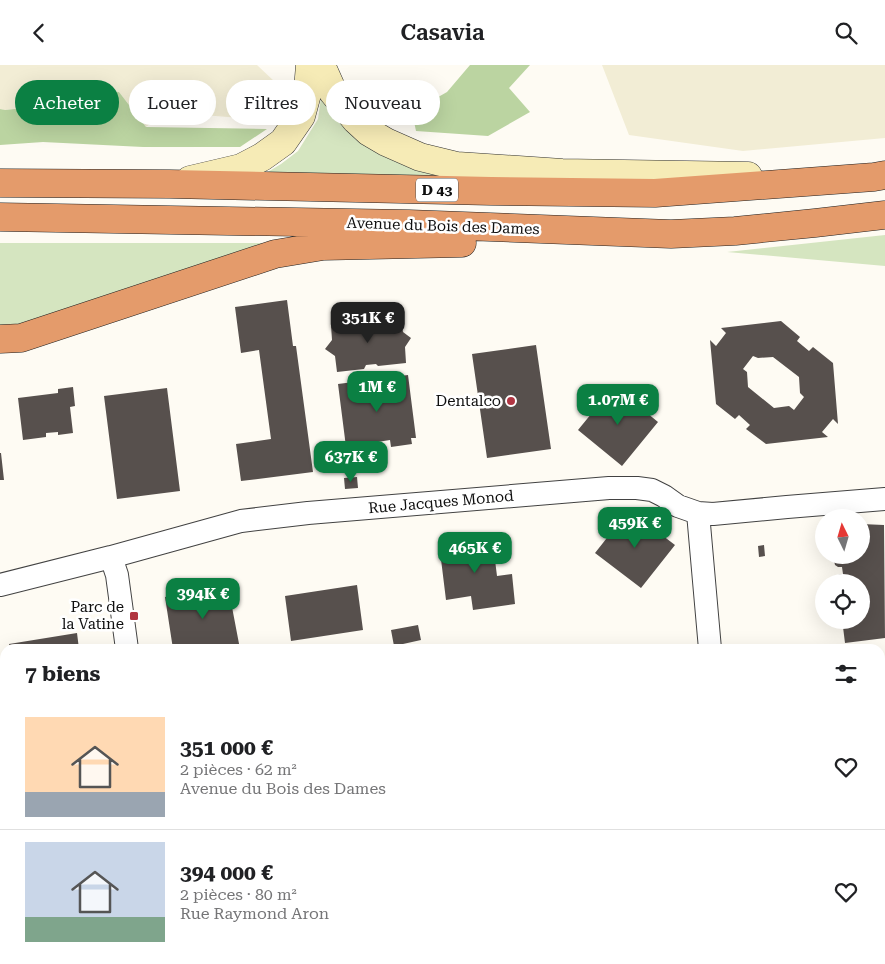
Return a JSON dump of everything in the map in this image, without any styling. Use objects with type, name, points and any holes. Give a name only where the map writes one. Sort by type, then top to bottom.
[{"type":"highway","name":"D 43","points":[[0,183],[655,193],[880,176]]},
{"type":"highway","name":"Avenue du Bois des Dames","points":[[0,217],[400,224],[671,234],[735,231],[885,215]]},
{"type":"highway","points":[[7,342],[274,254],[323,246],[617,240],[671,234]]},
{"type":"main road","points":[[170,185],[241,168],[262,157],[283,142],[301,116],[308,90],[310,65]]},
{"type":"main road","points":[[322,65],[333,92],[356,120],[369,132],[420,157],[457,166],[562,173],[880,176]]},
{"type":"street","name":"Rue Jacques Monod","points":[[0,585],[242,521],[308,513],[610,488],[652,490],[678,506],[698,513],[713,514],[885,499]]},
{"type":"street","points":[[698,513],[710,644]]},
{"type":"street","points":[[111,557],[117,575],[126,644]]},
{"type":"shaded area","points":[[0,65],[257,65],[273,80],[226,80],[226,117],[216,116],[216,80],[129,80],[129,105],[119,92],[119,80],[15,80],[15,109],[0,109]]},
{"type":"shaded area","points":[[602,65],[885,65],[885,138],[743,151],[629,135]]},
{"type":"green space","points":[[470,65],[530,65],[509,88],[530,112],[488,136],[416,131],[415,125],[440,125],[440,96],[447,92]]},
{"type":"green space","points":[[119,92],[129,105],[129,125],[144,125],[146,127],[267,129],[240,147],[143,147],[43,142],[0,145],[0,109],[15,109],[15,125],[119,125]]},
{"type":"green space","points":[[321,98],[326,101],[326,125],[366,125],[458,180],[261,176],[298,151],[318,119]]},
{"type":"green space","points":[[885,235],[885,266],[727,252]]},
{"type":"green space","points":[[0,243],[269,243],[0,340]]},
{"type":"building","points":[[287,300],[293,346],[296,346],[313,472],[241,481],[236,444],[271,439],[259,350],[241,353],[235,307]]},
{"type":"building","points":[[400,316],[403,332],[411,338],[405,347],[406,363],[378,366],[376,364],[366,365],[364,369],[337,372],[335,356],[325,349],[332,340],[331,325],[357,321],[360,324],[371,322],[373,319]]},
{"type":"building","points":[[781,321],[800,337],[797,341],[809,351],[813,347],[833,363],[838,424],[833,419],[822,432],[828,437],[766,444],[746,429],[750,425],[739,415],[735,419],[716,404],[710,340],[716,346],[726,333],[721,328]],"holes":[[[753,356],[758,358],[773,357],[799,377],[800,393],[804,397],[794,410],[789,406],[774,408],[748,387],[747,372],[743,369]]]},
{"type":"building","name":"Dentalco","points":[[536,345],[551,449],[487,458],[472,354]]},
{"type":"building","points":[[408,375],[416,438],[411,438],[412,444],[391,447],[390,440],[371,443],[372,450],[351,452],[350,446],[346,447],[338,384]]},
{"type":"building","points":[[614,386],[658,422],[622,466],[578,430]]},
{"type":"building","points":[[73,387],[75,406],[70,407],[73,433],[58,435],[58,432],[46,433],[46,437],[23,440],[18,398],[58,393],[58,389]]},
{"type":"building","points":[[167,388],[180,491],[117,499],[104,396]]},
{"type":"building","points":[[1,453],[4,480],[0,480]]},
{"type":"building","points":[[357,477],[358,488],[345,489],[344,478]]},
{"type":"building","points":[[629,510],[675,545],[641,588],[595,553]]},
{"type":"building","points":[[870,524],[884,525],[885,638],[845,643],[843,629],[870,629],[870,574],[843,574],[842,567],[835,565],[870,564]]},
{"type":"building","points":[[492,536],[497,576],[512,574],[515,604],[473,610],[471,596],[446,600],[439,543]]},
{"type":"building","points":[[764,545],[765,556],[759,557],[758,546]]},
{"type":"building","points":[[357,585],[363,630],[291,641],[285,596]]},
{"type":"building","points":[[228,586],[239,644],[172,644],[165,597]]},
{"type":"building","points":[[418,625],[421,640],[394,644],[391,630]]},
{"type":"building","points":[[77,633],[78,644],[9,644]]},
{"type":"place","name":"Dentalco","points":[[511,401]]},
{"type":"place","name":"Parc de la Vatine","points":[[134,616]]}]
